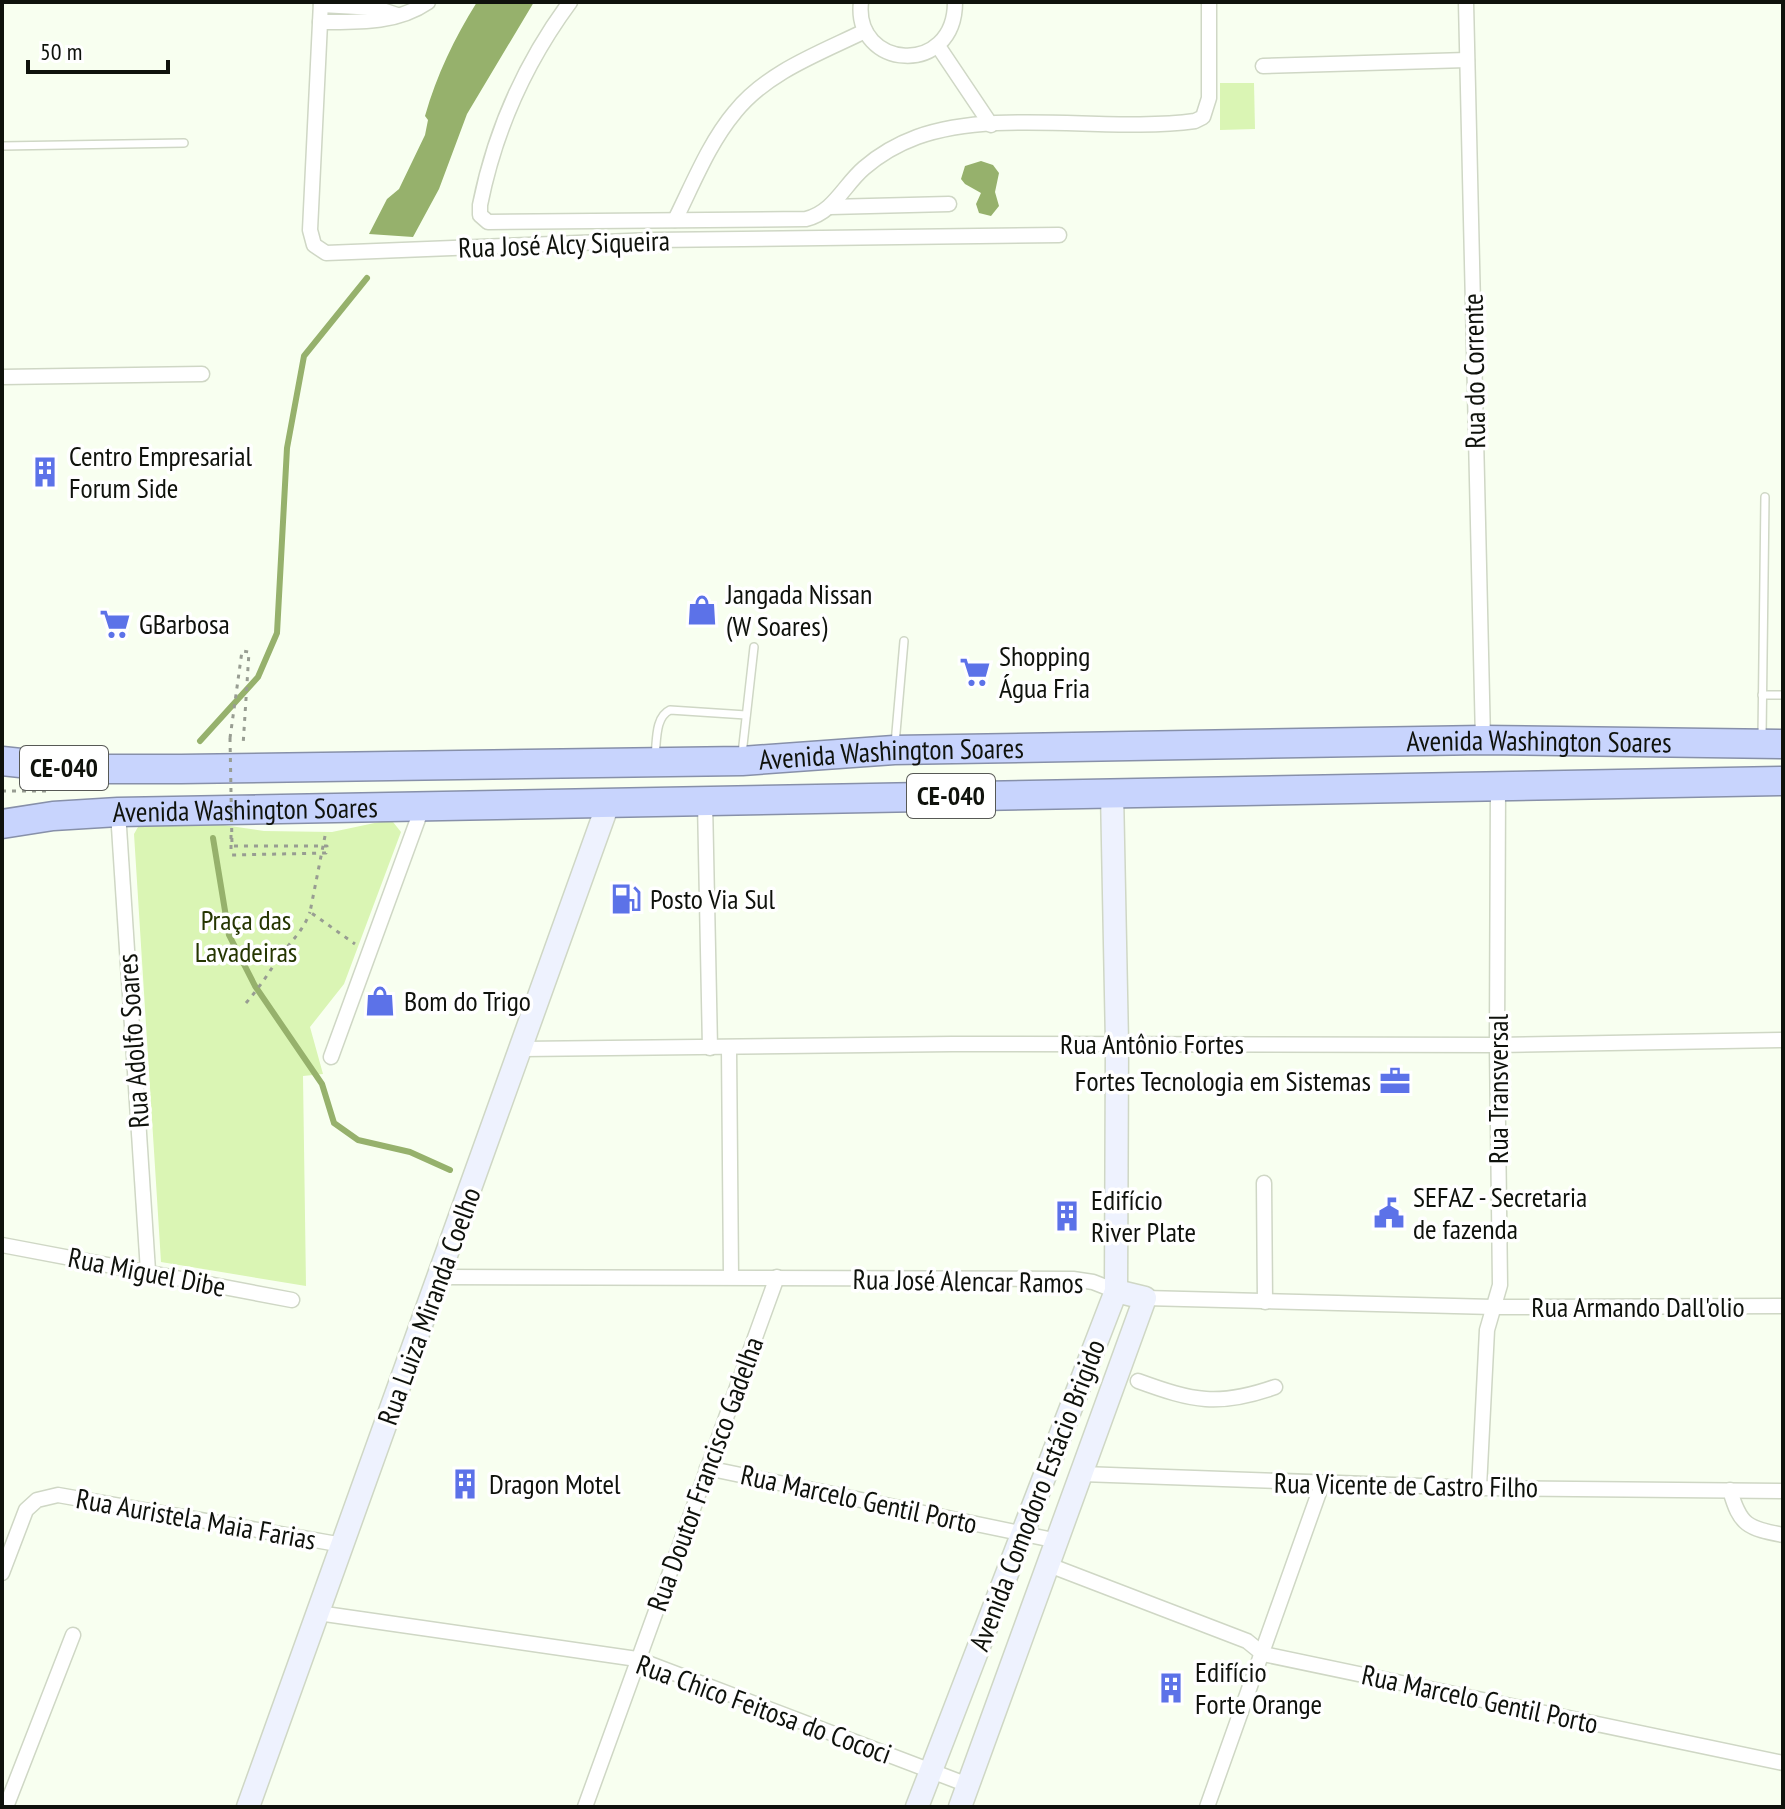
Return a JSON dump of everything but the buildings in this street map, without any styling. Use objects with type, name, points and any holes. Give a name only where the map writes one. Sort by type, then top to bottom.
[{"type":"highway","name":"Avenida Washington Soares","points":[[2,761],[77,769],[742,761],[894,750],[1483,740],[1772,744]]},
{"type":"highway","name":"Avenida Washington Soares","points":[[2,824],[53,816],[118,812],[1783,781]]},
{"type":"main road","name":"Avenida Comodoro Estácio Brigido","points":[[917,1807],[1116,1291],[1117,1043],[1112,792]]},
{"type":"main road","name":"Rua Luiza Miranda Coelho","points":[[248,1807],[608,804]]},
{"type":"main road","name":"Rua José Alencar Ramos","points":[[1116,1291],[1145,1298]]},
{"type":"main road","name":"Avenida Comodoro Estácio Brigido","points":[[960,1807],[1082,1474],[1129,1377],[1145,1298]]},
{"type":"street","points":[[320,22],[381,21],[428,2]]},
{"type":"street","points":[[570,2],[542,39],[494,144],[480,205],[480,215],[488,222],[806,219],[818,216],[830,207],[863,169],[889,150],[928,134],[991,125],[1195,121],[1203,117],[1209,98],[1209,2]]},
{"type":"street","points":[[861,2],[865,31],[878,47],[897,56],[917,56],[938,46],[948,35],[955,18],[955,2]]},
{"type":"street","name":"Rua do Corrente","points":[[1466,2],[1483,740]]},
{"type":"street","points":[[321,4],[376,8],[397,15]]},
{"type":"street","name":"Rua José Alcy Siqueira","points":[[321,4],[310,230],[314,245],[326,253],[653,240],[1059,235]]},
{"type":"street","points":[[675,220],[714,142],[735,111],[764,84],[791,67],[865,31]]},
{"type":"street","points":[[938,46],[991,125]]},
{"type":"street","points":[[1263,66],[1467,60]]},
{"type":"street","points":[[830,207],[949,204]]},
{"type":"street","points":[[2,377],[202,374]]},
{"type":"street","name":"Rua Transversal","points":[[1479,1488],[1487,1330],[1500,1285],[1498,785]]},
{"type":"street","points":[[705,802],[710,1048]]},
{"type":"street","points":[[331,1057],[422,808]]},
{"type":"street","name":"Rua Adolfo Soares","points":[[118,812],[148,1271]]},
{"type":"street","name":"Rua Antônio Fortes","points":[[522,1049],[1117,1043],[1497,1045],[1783,1040]]},
{"type":"street","points":[[729,1048],[731,1277]]},
{"type":"street","points":[[1264,1183],[1265,1302]]},
{"type":"street","name":"Rua Miguel Dibe","points":[[2,1245],[292,1300]]},
{"type":"street","name":"Rua José Alencar Ramos","points":[[440,1277],[1073,1279],[1093,1282],[1116,1291]]},
{"type":"street","name":"Rua Doutor Francisco Gadelha","points":[[585,1807],[777,1277]]},
{"type":"street","name":"Rua José Alencar Ramos","points":[[1145,1298],[1493,1307]]},
{"type":"street","name":"Rua Armando Dall'olio","points":[[1493,1307],[1783,1306]]},
{"type":"street","points":[[1129,1377],[1175,1394],[1219,1400],[1243,1398],[1275,1387]]},
{"type":"street","name":"Rua Marcelo Gentil Porto","points":[[707,1468],[1058,1541]]},
{"type":"street","name":"Rua Vicente de Castro Filho","points":[[1082,1474],[1479,1488],[1783,1491]]},
{"type":"street","points":[[1207,1807],[1322,1484]]},
{"type":"street","points":[[1730,1490],[1736,1513],[1744,1523],[1756,1530],[1783,1535]]},
{"type":"street","name":"Rua Auristela Maia Farias","points":[[2,1573],[26,1510],[37,1500],[58,1495],[343,1545]]},
{"type":"street","name":"Rua Marcelo Gentil Porto","points":[[1049,1565],[1247,1641],[1263,1654],[1783,1763]]},
{"type":"street","name":"Rua Chico Feitosa do Cococi","points":[[318,1613],[637,1659],[968,1785]]},
{"type":"street","points":[[6,1807],[73,1635]]},
{"type":"lane","points":[[2,146],[184,143]]},
{"type":"lane","points":[[1765,497],[1762,695],[1772,744]]},
{"type":"lane","points":[[894,750],[904,641]]},
{"type":"lane","points":[[742,761],[754,647]]},
{"type":"lane","points":[[1762,695],[1783,695]]},
{"type":"lane","points":[[654,762],[659,720],[663,713],[670,710],[746,715]]},
{"type":"path","points":[[231,831],[231,855],[326,853],[327,846],[232,846],[230,738],[242,651],[249,652],[242,767]]},
{"type":"path","points":[[246,1003],[286,948],[304,929],[325,836]]},
{"type":"path","points":[[310,912],[355,944]]},
{"type":"green space","points":[[1220,83],[1254,83],[1255,129],[1220,130]]},
{"type":"green space","name":"Praça das Lavadeiras","points":[[384,821],[393,822],[401,832],[344,984],[310,1027],[323,1074],[303,1076],[306,1286],[161,1262],[134,834],[138,827],[151,825],[223,825],[264,831],[332,832]]},
{"type":"shaded area","points":[[477,2],[534,2],[467,114],[439,189],[413,237],[369,234],[387,199],[399,189],[425,135],[428,120],[425,116],[435,86]]},
{"type":"shaded area","points":[[981,161],[993,165],[999,173],[995,192],[999,206],[991,216],[979,213],[976,204],[981,193],[961,179],[965,166]]},
{"type":"waterway","points":[[200,741],[258,677],[277,633],[287,448],[304,356],[367,278]]},
{"type":"waterway","points":[[213,838],[229,935],[255,986],[322,1084],[334,1123],[358,1140],[410,1152],[450,1170]]},
{"type":"place","name":"Centro Empresarial Forum Side","points":[[45,472]]},
{"type":"place","name":"Jangada Nissan (W Soares)","points":[[702,610]]},
{"type":"place","name":"GBarbosa","points":[[115,624]]},
{"type":"place","name":"Shopping Água Fria","points":[[975,672]]},
{"type":"place","name":"Posto Via Sul","points":[[626,899]]},
{"type":"place","name":"Bom do Trigo","points":[[380,1001]]},
{"type":"place","name":"Fortes Tecnologia em Sistemas","points":[[1395,1081]]},
{"type":"place","name":"SEFAZ - Secretaria de fazenda","points":[[1389,1213]]},
{"type":"place","name":"Edifício River Plate","points":[[1067,1216]]},
{"type":"place","name":"Dragon Motel","points":[[465,1484]]},
{"type":"place","name":"Edifício Forte Orange","points":[[1171,1688]]}]
